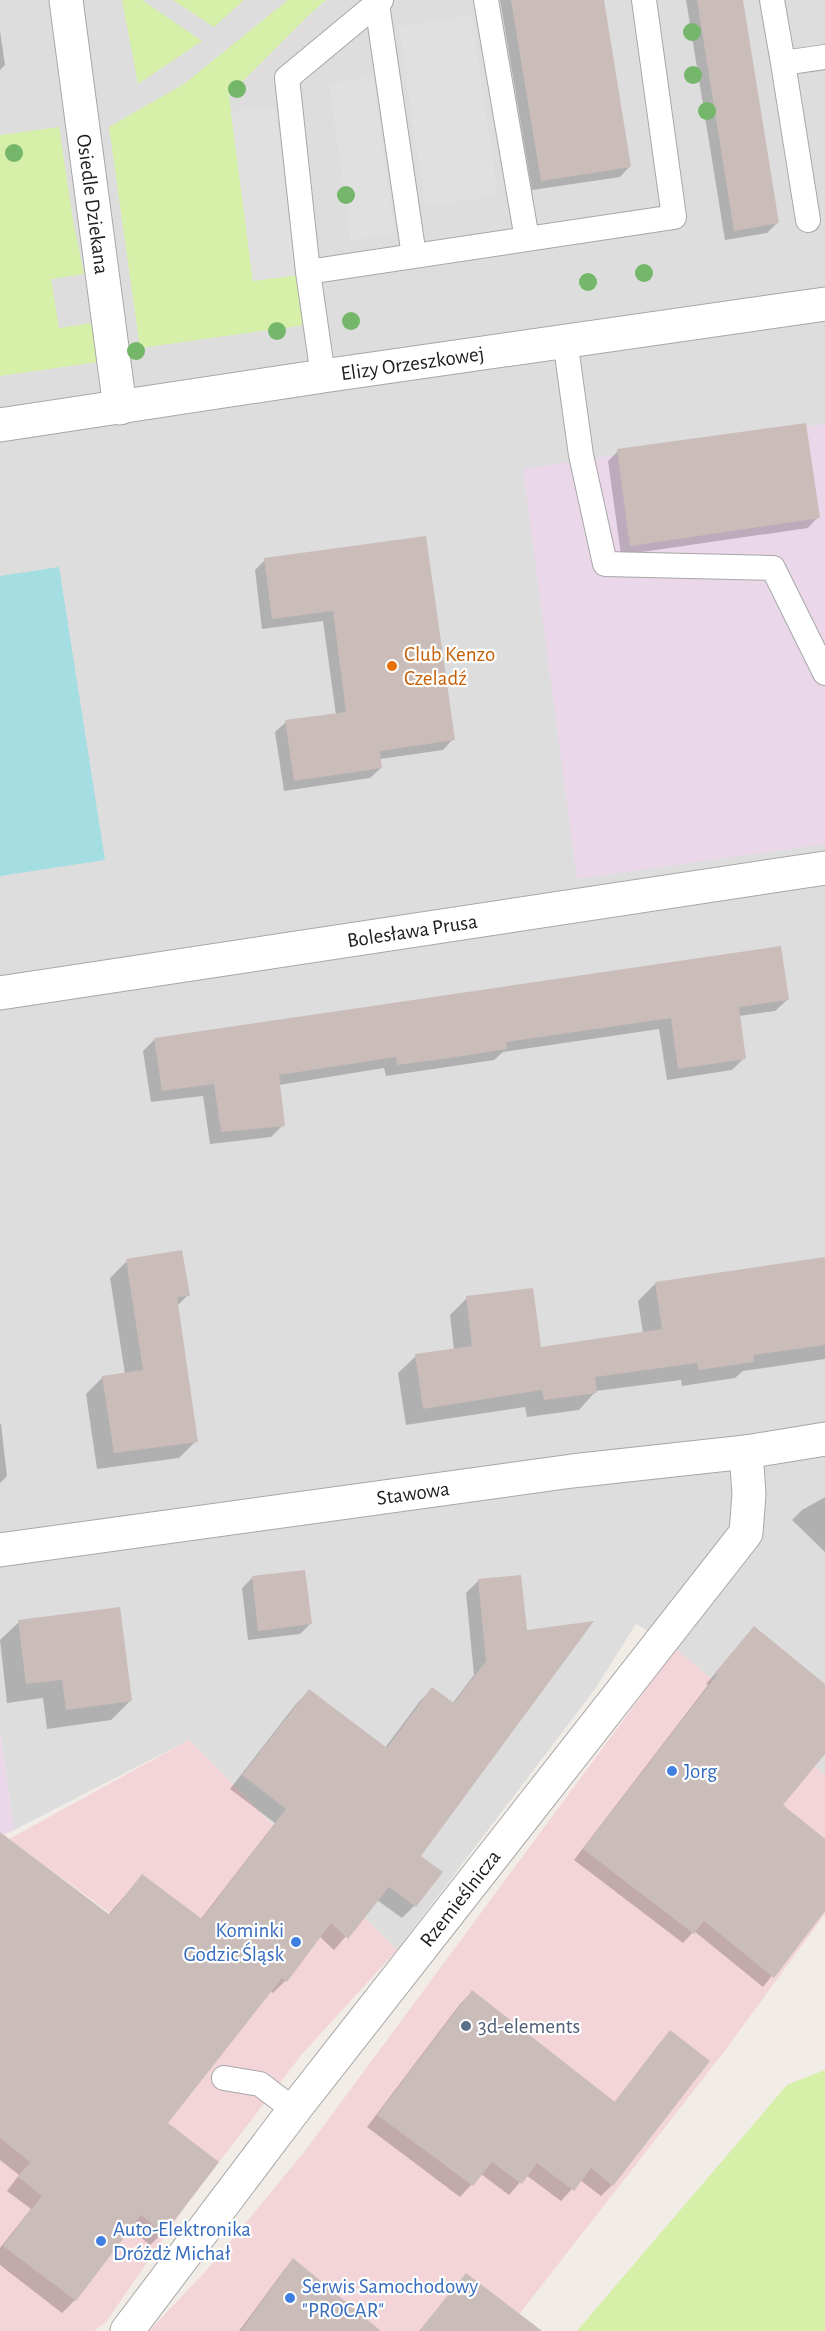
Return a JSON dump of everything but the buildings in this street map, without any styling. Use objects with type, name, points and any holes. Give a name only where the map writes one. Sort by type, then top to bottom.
[{"type":"street","name":"Osiedle Dziekana","points":[[66,0],[120,408]]},
{"type":"street","name":"Elizy Orzeszkowej","points":[[0,425],[565,340],[825,304]]},
{"type":"street","name":"Bolesława Prusa","points":[[0,993],[825,868]]},
{"type":"street","name":"Stawowa","points":[[0,1550],[572,1471],[746,1452],[825,1439]]},
{"type":"street","name":"Rzemieślnicza","points":[[127,2331],[294,2110],[746,1533],[749,1494],[746,1452]]},
{"type":"lane","points":[[486,0],[527,239]]},
{"type":"lane","points":[[308,272],[674,217],[644,0]]},
{"type":"lane","points":[[772,0],[808,220]]},
{"type":"lane","points":[[379,2],[414,256]]},
{"type":"lane","points":[[323,376],[308,272],[287,78],[379,2]]},
{"type":"lane","points":[[783,63],[825,57]]},
{"type":"lane","points":[[565,340],[580,455],[605,564],[772,568],[825,673]]},
{"type":"lane","points":[[224,2078],[260,2084],[294,2110]]},
{"type":"shaded area","points":[[0,0],[825,0],[825,1775],[676,1649],[636,1624],[595,1689],[397,1950],[189,1740],[14,1830],[0,1731]]},
{"type":"shaded area","points":[[472,15],[498,196],[425,206],[399,26]]},
{"type":"shaded area","points":[[373,77],[395,234],[351,240],[329,83]]},
{"type":"shaded area","points":[[275,106],[297,275],[253,281],[231,112]]},
{"type":"shaded area","points":[[825,424],[825,844],[577,879],[523,469]]},
{"type":"shaded area","points":[[676,1649],[825,1775],[825,1914],[723,2053],[506,2331],[149,2331],[205,2272],[305,2151]]},
{"type":"shaded area","points":[[0,1731],[14,1830],[0,1837]]},
{"type":"shaded area","points":[[189,1740],[397,1950],[302,2054],[187,2204],[106,2322],[94,2331],[0,2331],[0,1839],[254,2019],[9,1839]]},
{"type":"green space","points":[[122,0],[142,0],[202,41],[138,84]]},
{"type":"green space","points":[[173,0],[244,0],[214,27]]},
{"type":"green space","points":[[288,0],[326,0],[229,95],[253,281],[297,275],[305,325],[140,348],[109,127],[184,84]]},
{"type":"green space","points":[[59,127],[84,274],[51,279],[59,328],[92,323],[98,362],[0,376],[0,135]]},
{"type":"green space","points":[[825,2070],[825,2331],[577,2331],[787,2085]]},
{"type":"water","points":[[59,567],[105,860],[0,876],[0,576]]},
{"type":"place","name":"Club Kenzo Czeladź","points":[[392,666]]},
{"type":"place","name":"Jorg","points":[[672,1771]]},
{"type":"place","name":"Kominki Godzic Śląsk","points":[[296,1942]]},
{"type":"place","name":"3d-elements","points":[[466,2026]]},
{"type":"place","name":"Auto-Elektronika Dróżdż Michał","points":[[101,2241]]},
{"type":"place","name":"Serwis Samochodowy \"PROCAR\"","points":[[290,2298]]}]
